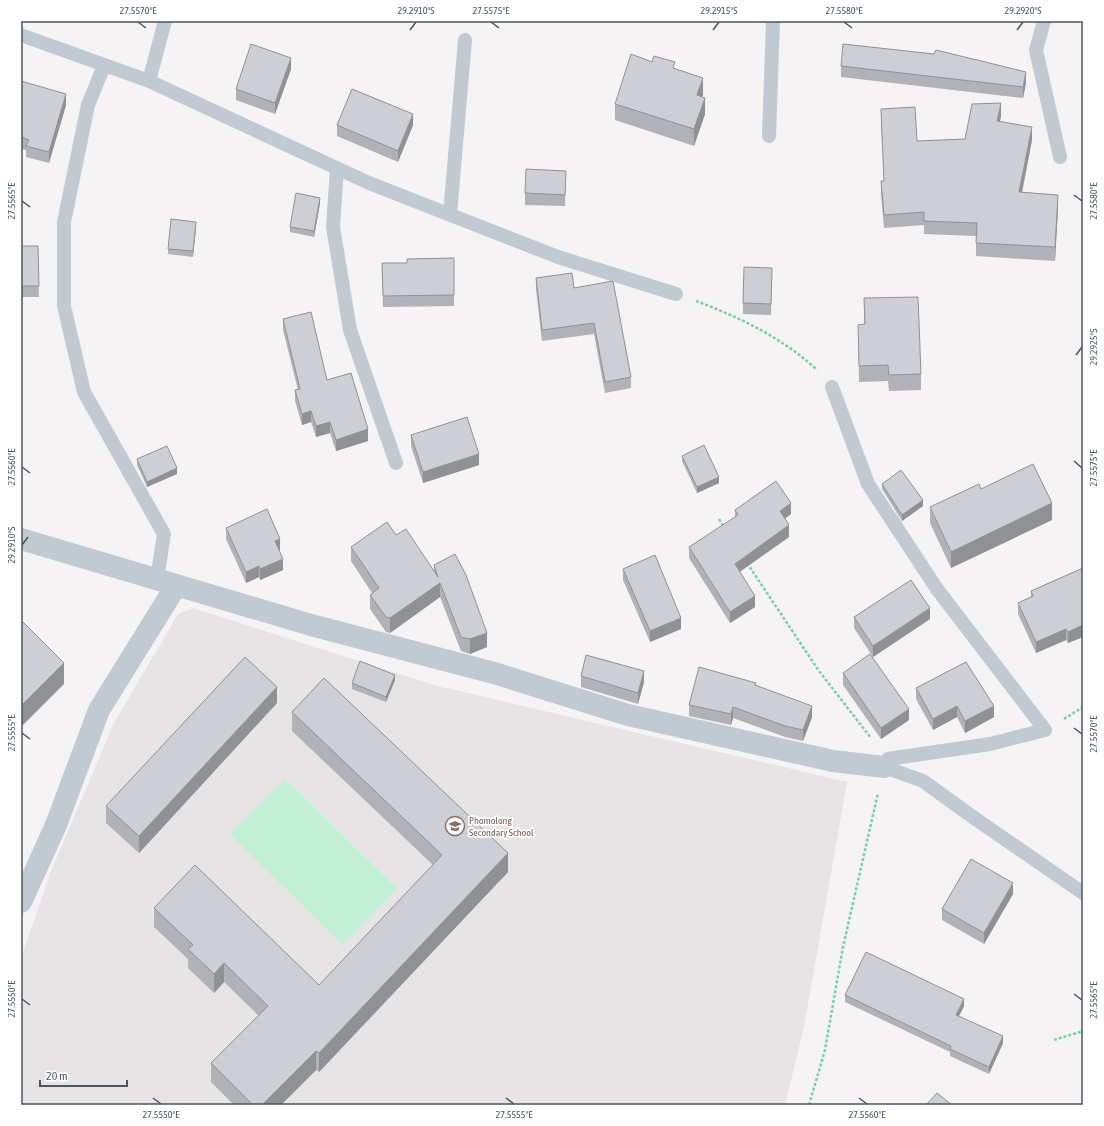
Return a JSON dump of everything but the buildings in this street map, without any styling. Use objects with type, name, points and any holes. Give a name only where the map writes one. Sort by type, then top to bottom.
[{"type":"street","points":[[21,539],[311,625],[494,673],[628,715],[833,761],[886,763]]},
{"type":"street","points":[[21,902],[56,825],[99,710],[167,582]]},
{"type":"lane","points":[[149,81],[165,21]]},
{"type":"lane","points":[[769,136],[773,21]]},
{"type":"lane","points":[[1044,21],[1036,50],[1060,157]]},
{"type":"lane","points":[[21,35],[149,81],[369,182],[558,257],[676,294]]},
{"type":"lane","points":[[450,214],[465,40]]},
{"type":"lane","points":[[104,66],[88,105],[64,222],[64,306],[84,392],[164,534],[167,582]]},
{"type":"lane","points":[[337,168],[333,227],[350,330],[396,463]]},
{"type":"lane","points":[[832,387],[868,484],[936,589],[1045,730],[990,744],[886,763]]},
{"type":"lane","points":[[886,763],[923,781],[976,820],[1083,893]]},
{"type":"path","points":[[676,294],[720,310],[770,336],[800,354],[832,387]]},
{"type":"path","points":[[719,519],[726,531]]},
{"type":"path","points":[[746,561],[819,671],[886,763],[843,947],[826,1050],[809,1105]]},
{"type":"path","points":[[1054,1040],[1083,1030]]},
{"type":"shaded area","name":"Phomolong Secondary School","points":[[193,608],[434,685],[847,782],[804,1027],[785,1105],[21,1105],[21,958],[51,871],[114,723],[178,614]]},
{"type":"green space","points":[[285,779],[397,889],[342,945],[230,834]]},
{"type":"place","name":"Phomolong Secondary School","points":[[455,826]]}]
